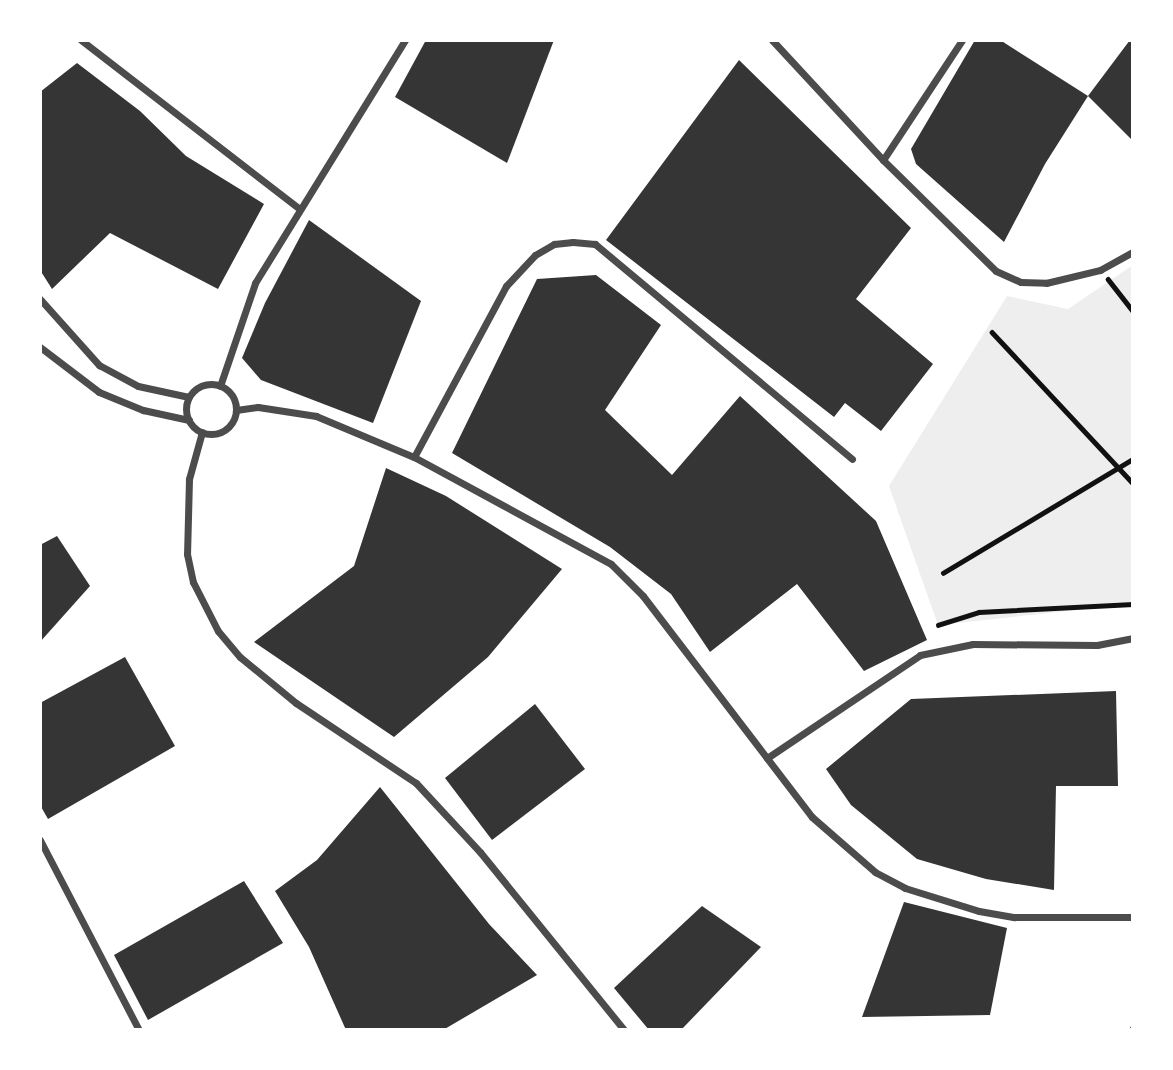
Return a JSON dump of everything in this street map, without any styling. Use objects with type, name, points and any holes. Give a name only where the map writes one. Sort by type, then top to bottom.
[{"type":"street","points":[[81,40],[298,208]]},
{"type":"street","points":[[220,386],[255,283],[298,208],[405,40]]},
{"type":"street","points":[[772,40],[883,160],[996,271],[1021,282],[1046,283],[1100,270],[1133,252]]},
{"type":"street","points":[[883,160],[962,40]]},
{"type":"street","points":[[414,457],[506,286],[535,255],[554,244],[573,242],[595,244],[852,459]]},
{"type":"street","points":[[40,299],[59,325],[99,365],[138,386],[189,397],[206,384],[220,386],[232,396],[236,410],[224,429],[202,432]]},
{"type":"street","points":[[40,347],[99,392],[143,410],[189,420],[202,432]]},
{"type":"street","points":[[189,397],[189,420]]},
{"type":"street","points":[[236,410],[258,407],[316,416],[414,457],[611,564],[643,596],[829,834],[850,854],[905,888],[942,901],[1014,916],[1133,917]]},
{"type":"street","points":[[202,432],[189,479],[187,554],[193,582],[218,631],[240,657],[296,703],[416,783],[480,852],[624,1030]]},
{"type":"street","points":[[767,758],[920,655],[973,644],[1097,645],[1133,638]]},
{"type":"street","points":[[40,840],[139,1030]]},
{"type":"path","points":[[1100,270],[1133,311]]},
{"type":"path","points":[[992,332],[1133,483]]},
{"type":"path","points":[[943,573],[1133,459]]},
{"type":"path","points":[[938,625],[979,612],[1133,604]]},
{"type":"shaded area","points":[[1133,265],[1133,604],[938,625],[889,486],[1007,296],[1068,309]]},
{"type":"building","points":[[426,40],[554,40],[507,163],[395,97]]},
{"type":"building","points":[[975,40],[1000,40],[1088,96],[1045,164],[1004,242],[916,164],[911,149]]},
{"type":"building","points":[[1130,40],[1133,40],[1133,141],[1088,96]]},
{"type":"building","points":[[739,60],[911,228],[856,299],[933,364],[881,431],[845,403],[834,417],[606,240]]},
{"type":"building","points":[[77,63],[140,111],[186,156],[264,204],[218,289],[110,233],[52,289],[40,270],[40,92]]},
{"type":"building","points":[[309,220],[421,301],[373,423],[261,380],[242,358],[265,303]]},
{"type":"building","points":[[596,275],[661,325],[605,410],[672,475],[740,396],[876,521],[927,640],[864,671],[797,584],[710,652],[671,594],[610,547],[452,453],[537,279]]},
{"type":"building","points":[[386,468],[446,496],[562,569],[488,657],[394,737],[254,642],[354,566]]},
{"type":"building","points":[[57,536],[90,586],[40,642],[40,545]]},
{"type":"building","points":[[125,657],[175,746],[48,819],[40,805],[40,703]]},
{"type":"building","points":[[1116,691],[1118,786],[1056,786],[1054,890],[986,879],[917,859],[851,805],[826,769],[911,699]]},
{"type":"building","points":[[535,704],[585,769],[492,840],[445,778]]},
{"type":"building","points":[[380,787],[489,924],[537,975],[443,1030],[346,1030],[309,947],[275,891],[317,860]]},
{"type":"building","points":[[244,881],[283,943],[148,1020],[114,955]]},
{"type":"building","points":[[904,902],[1007,928],[990,1015],[862,1017]]},
{"type":"building","points":[[702,906],[761,947],[681,1030],[649,1030],[614,988]]}]
